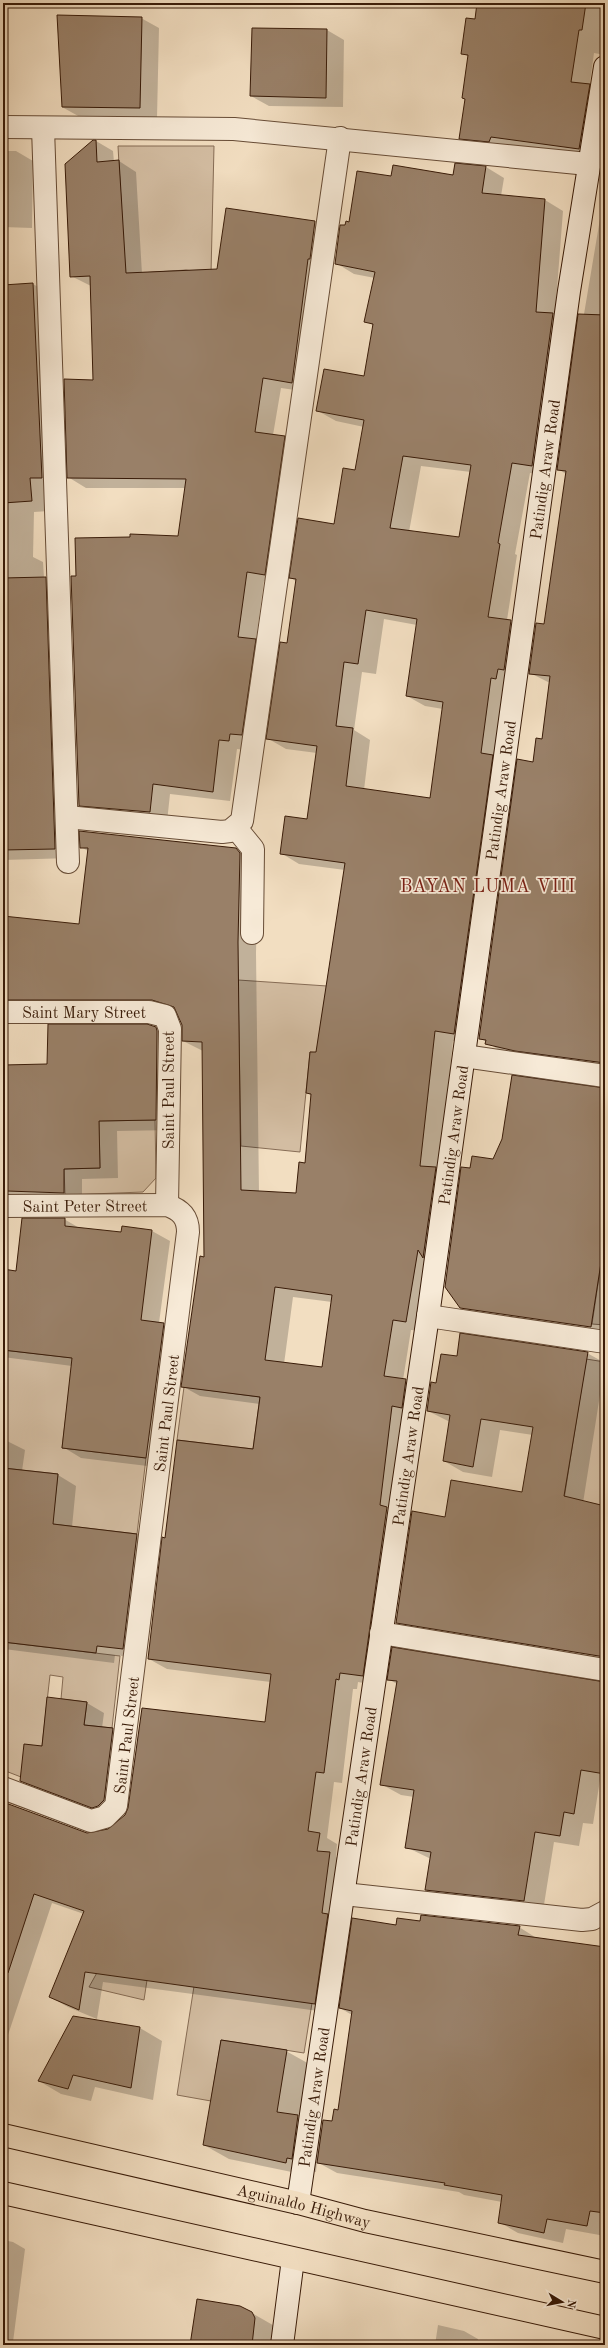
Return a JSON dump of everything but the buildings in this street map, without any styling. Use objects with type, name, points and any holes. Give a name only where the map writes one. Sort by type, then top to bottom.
[{"type":"highway","name":"Aguinaldo Highway","points":[[3,2134],[298,2203],[365,2221],[605,2272]]},
{"type":"highway","points":[[3,2193],[605,2328]]},
{"type":"street","name":"Patindig Araw Road","points":[[298,2203],[428,1316],[550,425],[588,164],[605,67]]},
{"type":"street","points":[[4,127],[220,128],[340,138],[588,164]]},
{"type":"street","points":[[43,128],[68,862]]},
{"type":"street","points":[[66,817],[222,832],[236,828],[242,821],[340,138]]},
{"type":"street","points":[[236,828],[253,849],[252,933]]},
{"type":"street","name":"Saint Mary Street","points":[[3,1012],[150,1012],[165,1016]]},
{"type":"street","name":"Saint Paul Street","points":[[3,1788],[84,1820],[99,1820],[105,1817],[116,1806],[118,1798],[188,1232],[188,1222],[183,1214],[176,1208],[167,1205],[170,1029],[165,1016]]},
{"type":"street","points":[[464,1056],[605,1076]]},
{"type":"street","name":"Saint Peter Street","points":[[3,1206],[167,1205]]},
{"type":"street","points":[[428,1316],[605,1342]]},
{"type":"street","points":[[381,1633],[605,1670]]},
{"type":"street","points":[[344,1894],[582,1920],[592,1918],[605,1912]]},
{"type":"street","points":[[282,2345],[293,2259]]},
{"type":"shaded area","points":[[118,146],[214,146],[211,274],[186,270],[125,274]]},
{"type":"shaded area","points":[[238,980],[327,986],[317,1053],[310,1052],[300,1152],[241,1146]]},
{"type":"shaded area","points":[[155,1120],[156,1178],[143,1192],[65,1195],[64,1169],[100,1168],[99,1121]]},
{"type":"shaded area","points":[[605,1237],[605,1325],[592,1324]]},
{"type":"shaded area","points":[[3,1350],[73,1358],[62,1448],[146,1458],[137,1534],[52,1524],[58,1474],[3,1468],[7,1439],[3,1438]]},
{"type":"shaded area","points":[[586,1359],[605,1362],[605,1506],[564,1499]]},
{"type":"shaded area","points":[[184,1387],[260,1397],[253,1449],[177,1440]]},
{"type":"shaded area","points":[[3,1642],[120,1656],[112,1728],[84,1725],[87,1702],[61,1699],[63,1677],[50,1675],[42,1746],[21,1777],[3,1770]]},
{"type":"shaded area","points":[[123,1926],[312,2003],[304,2053],[221,2040],[211,2101],[177,2095],[197,1967],[150,1960],[144,2000],[89,1987]]},
{"type":"district","name":"BAYAN LUMA VIII","points":[[488,886]]}]
